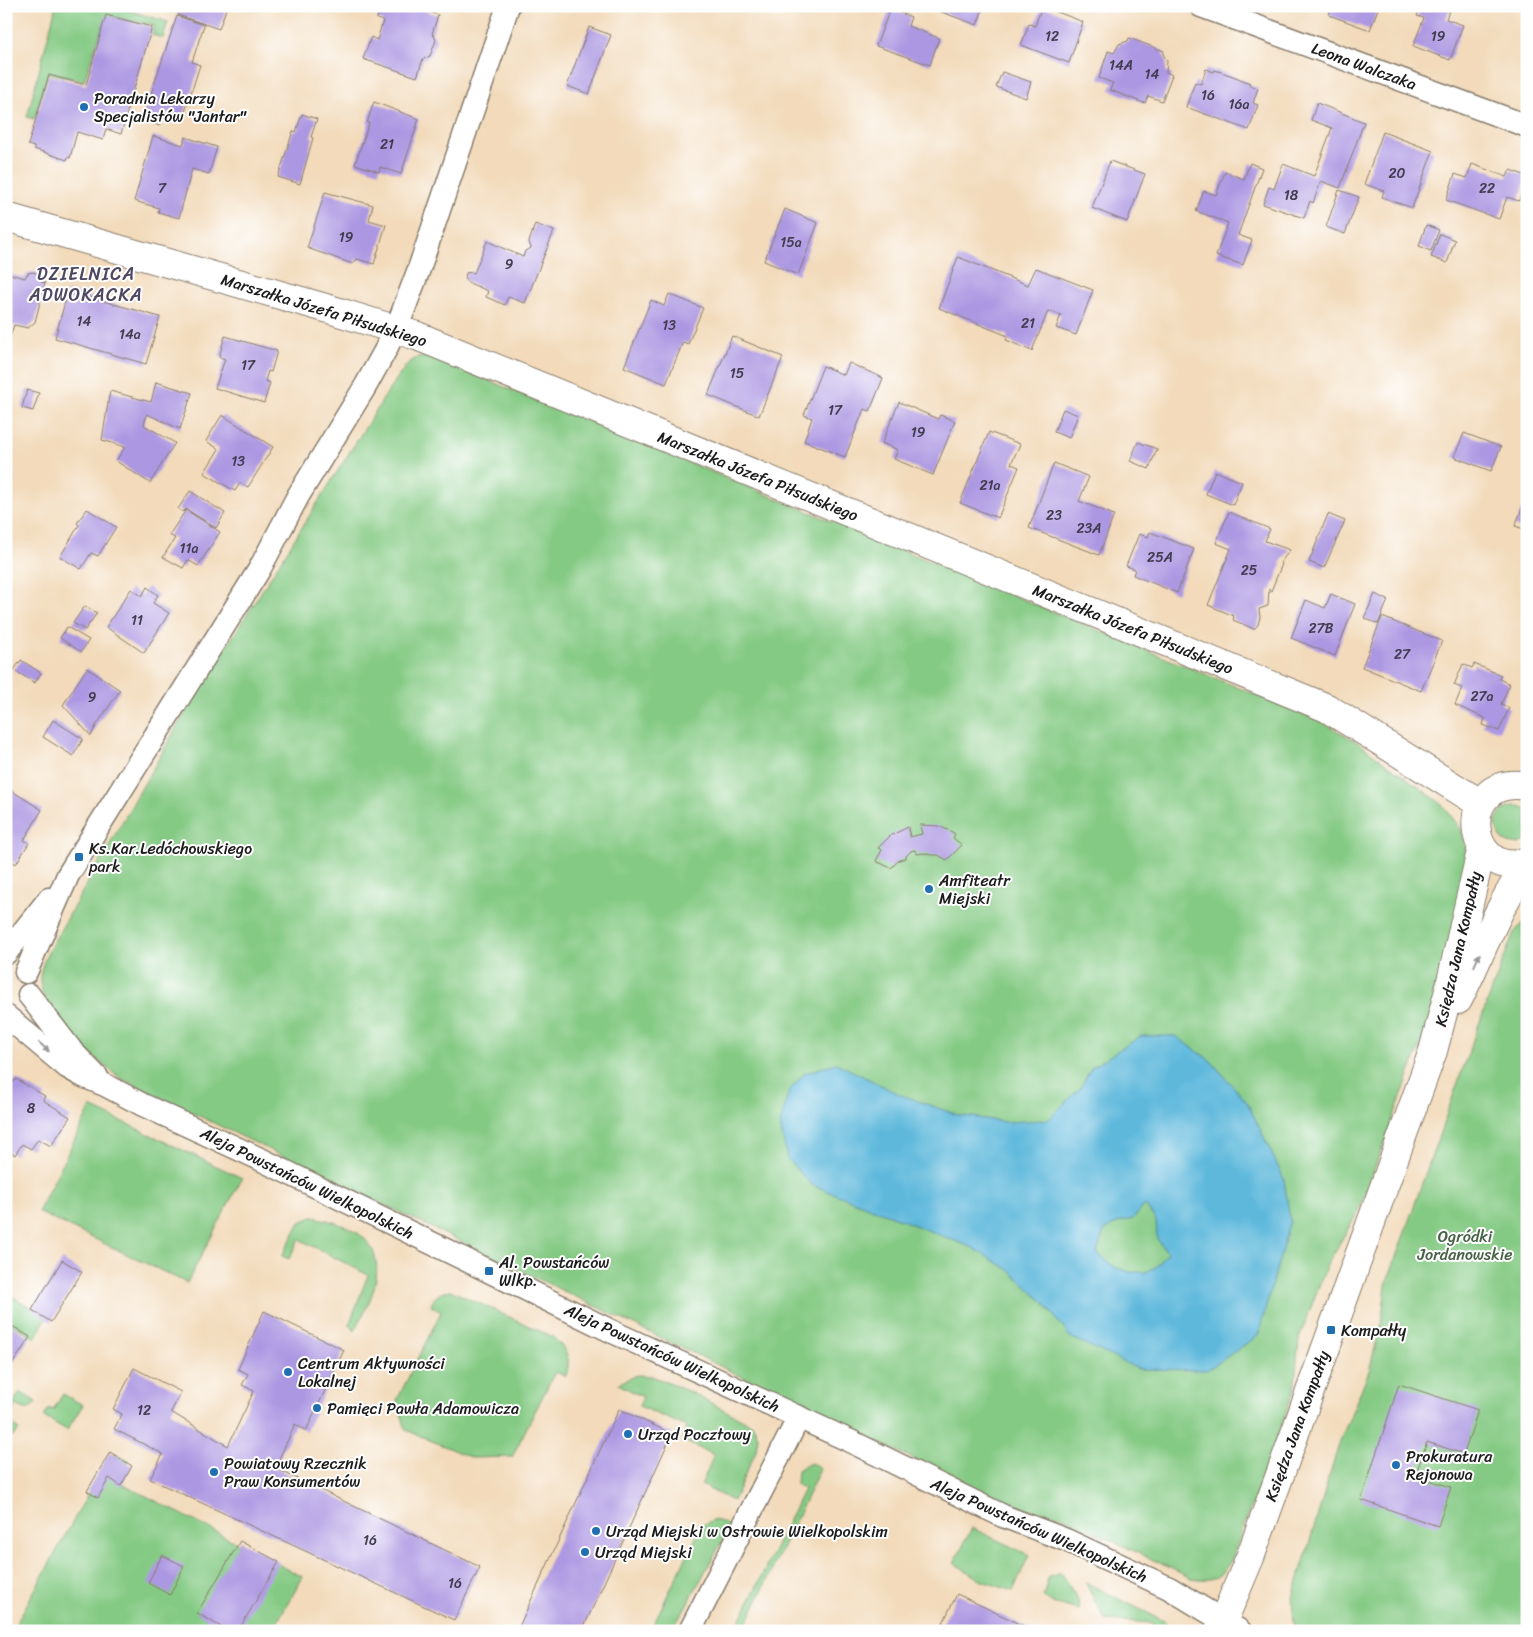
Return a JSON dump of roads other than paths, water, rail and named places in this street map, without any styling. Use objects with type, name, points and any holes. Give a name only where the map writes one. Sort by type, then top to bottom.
[{"type":"street","points":[[6,953],[68,875],[259,570],[298,496],[365,387],[396,329],[422,260],[508,6]]},
{"type":"street","name":"Leona Walczaka","points":[[1201,6],[1527,126]]},
{"type":"street","name":"Marszałka Józefa Piłsudskiego","points":[[6,218],[396,329],[1327,708],[1481,804]]},
{"type":"street","points":[[1526,785],[1513,784],[1500,787],[1490,794],[1481,804],[1475,826],[1477,837],[1489,855],[1499,861],[1510,864],[1527,864]]},
{"type":"street","name":"Księdza Jana Kompałły","points":[[1228,1628],[1249,1561],[1433,1051],[1482,847]]},
{"type":"street","name":"Księdza Jana Kompałły","points":[[1433,1051],[1462,994],[1500,910],[1527,864]]},
{"type":"street","points":[[26,972],[68,875]]},
{"type":"street","points":[[6,958],[21,966],[29,979],[28,995],[20,1009],[6,1016]]},
{"type":"street","name":"Aleja Powstańców Wielkopolskich","points":[[28,995],[72,1051],[105,1084]]},
{"type":"street","name":"Aleja Powstańców Wielkopolskich","points":[[6,1016],[67,1068],[105,1084],[143,1105],[275,1166],[613,1332],[848,1440],[1003,1516],[1066,1540],[1169,1588],[1228,1628]]},
{"type":"street","points":[[690,1631],[799,1417]]},
{"type":"water","points":[[1141,1036],[1176,1036],[1211,1061],[1247,1102],[1284,1179],[1290,1221],[1258,1336],[1207,1370],[1138,1369],[1070,1337],[1044,1303],[1009,1270],[973,1248],[812,1185],[787,1159],[780,1124],[789,1091],[805,1073],[836,1063],[901,1095],[958,1115],[1005,1122],[1048,1120],[1080,1088],[1092,1067]],"holes":[[[1145,1205],[1156,1221],[1157,1239],[1167,1252],[1157,1266],[1146,1272],[1129,1272],[1114,1267],[1097,1253],[1104,1231],[1119,1222],[1133,1219]]]},
{"type":"place","name":"Poradnia Lekarzy Specjalistów \"Jantar\"","points":[[84,107]]},
{"type":"place","name":"Ks.Kar.Ledóchowskiego park","points":[[79,857]]},
{"type":"place","name":"Amfiteatr Miejski","points":[[929,889]]},
{"type":"place","name":"Al. Powstańców Wlkp.","points":[[489,1271]]},
{"type":"place","name":"Kompałły","points":[[1331,1330]]},
{"type":"place","name":"Centrum Aktywności Lokalnej","points":[[288,1372]]},
{"type":"place","name":"Pamięci Pawła Adamowicza","points":[[317,1408]]},
{"type":"place","name":"Urząd Pocztowy","points":[[628,1434]]},
{"type":"place","name":"Prokuratura Rejonowa","points":[[1396,1465]]},
{"type":"place","name":"Powiatowy Rzecznik Praw Konsumentów","points":[[214,1472]]},
{"type":"place","name":"Urząd Miejski w Ostrowie Wielkopolskim","points":[[596,1531]]},
{"type":"place","name":"Urząd Miejski","points":[[585,1552]]},
{"type":"district","name":"DZIELNICA ADWOKACKA","points":[[86,284]]},
{"type":"park label","name":"Ogródki Jordanowskie","points":[[1465,1245]]}]
